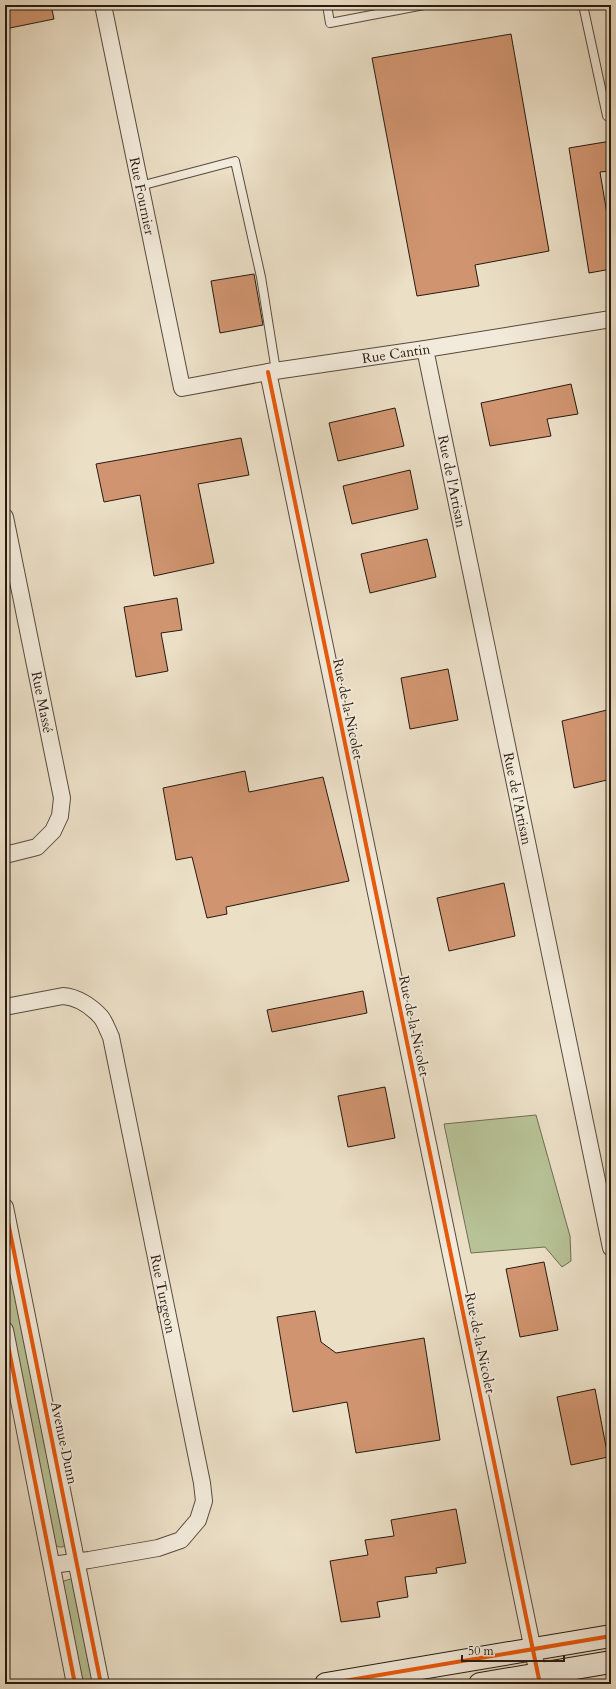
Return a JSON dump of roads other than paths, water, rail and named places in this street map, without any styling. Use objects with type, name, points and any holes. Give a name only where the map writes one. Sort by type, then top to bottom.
[{"type":"main road","points":[[326,1684],[611,1636]]},
{"type":"main road","points":[[480,1684],[539,1679],[611,1662]]},
{"type":"street","name":"Rue Fournier","points":[[103,5],[182,388]]},
{"type":"street","name":"Rue Cantin","points":[[182,388],[272,372],[611,319]]},
{"type":"street","name":"Rue de l'Artisan","points":[[425,349],[611,1248]]},
{"type":"street","name":"Rue de la Nicolet","points":[[272,372],[539,1679]]},
{"type":"street","name":"Rue Massé","points":[[5,517],[62,798],[60,816],[53,831],[37,847],[5,855]]},
{"type":"street","name":"Rue Turgeon","points":[[5,1007],[70,996],[82,1001],[101,1017],[111,1037],[202,1483],[204,1500],[198,1520],[181,1540],[158,1548],[52,1565]]},
{"type":"street","name":"Avenue Dunn","points":[[5,1207],[101,1684]]},
{"type":"street","points":[[5,1330],[75,1684]]},
{"type":"lane","points":[[327,5],[330,23],[424,5]]},
{"type":"lane","points":[[583,5],[607,116],[611,115]]},
{"type":"lane","points":[[140,186],[235,161],[262,276],[272,372]]}]
